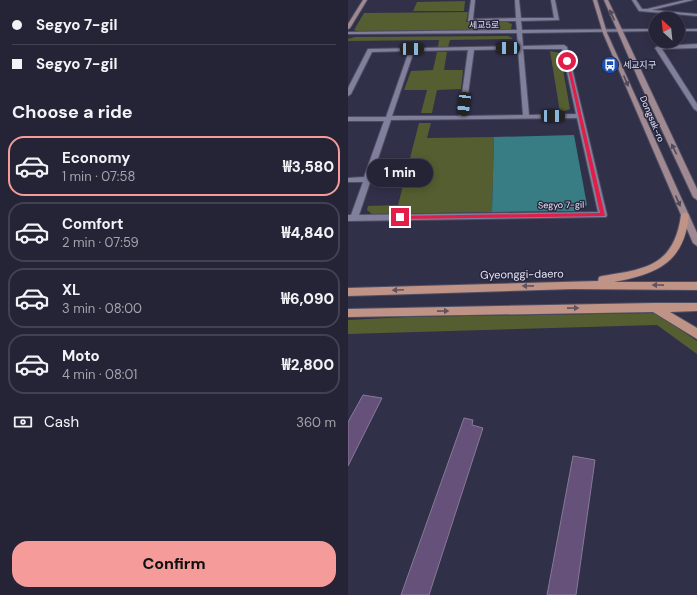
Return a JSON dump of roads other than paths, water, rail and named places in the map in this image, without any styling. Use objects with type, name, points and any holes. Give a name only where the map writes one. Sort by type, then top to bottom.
[{"type":"main road","points":[[348,17],[359,0]]},
{"type":"main road","points":[[348,28],[365,0]]},
{"type":"main road","name":"Dongsak-ro","points":[[595,0],[605,31],[697,243]]},
{"type":"main road","name":"Dongsak-ro","points":[[606,0],[643,83],[697,197]]},
{"type":"main road","points":[[573,285],[629,275],[665,263],[673,253],[682,236],[685,215]]},
{"type":"main road","name":"Gyeonggi-daero","points":[[348,292],[573,285],[697,286]]},
{"type":"main road","points":[[654,307],[697,334]]},
{"type":"main road","points":[[348,313],[697,307]]},
{"type":"street","points":[[473,0],[470,20],[557,19],[553,0]]},
{"type":"street","points":[[517,0],[526,116]]},
{"type":"street","points":[[634,0],[641,10],[697,15]]},
{"type":"street","points":[[641,10],[690,0]]},
{"type":"street","name":"세교5로","points":[[348,34],[649,30]]},
{"type":"street","points":[[685,30],[697,30]]},
{"type":"street","points":[[697,46],[658,48],[697,109]]},
{"type":"street","name":"Segyo 7-gil","points":[[348,94],[370,50],[412,49],[564,48],[603,215],[351,218],[367,179],[412,49]]},
{"type":"street","points":[[462,117],[470,49]]},
{"type":"street","points":[[348,119],[580,116]]},
{"type":"street","points":[[348,180],[367,179]]},
{"type":"place","name":"세교지구","points":[[610,65]]}]
